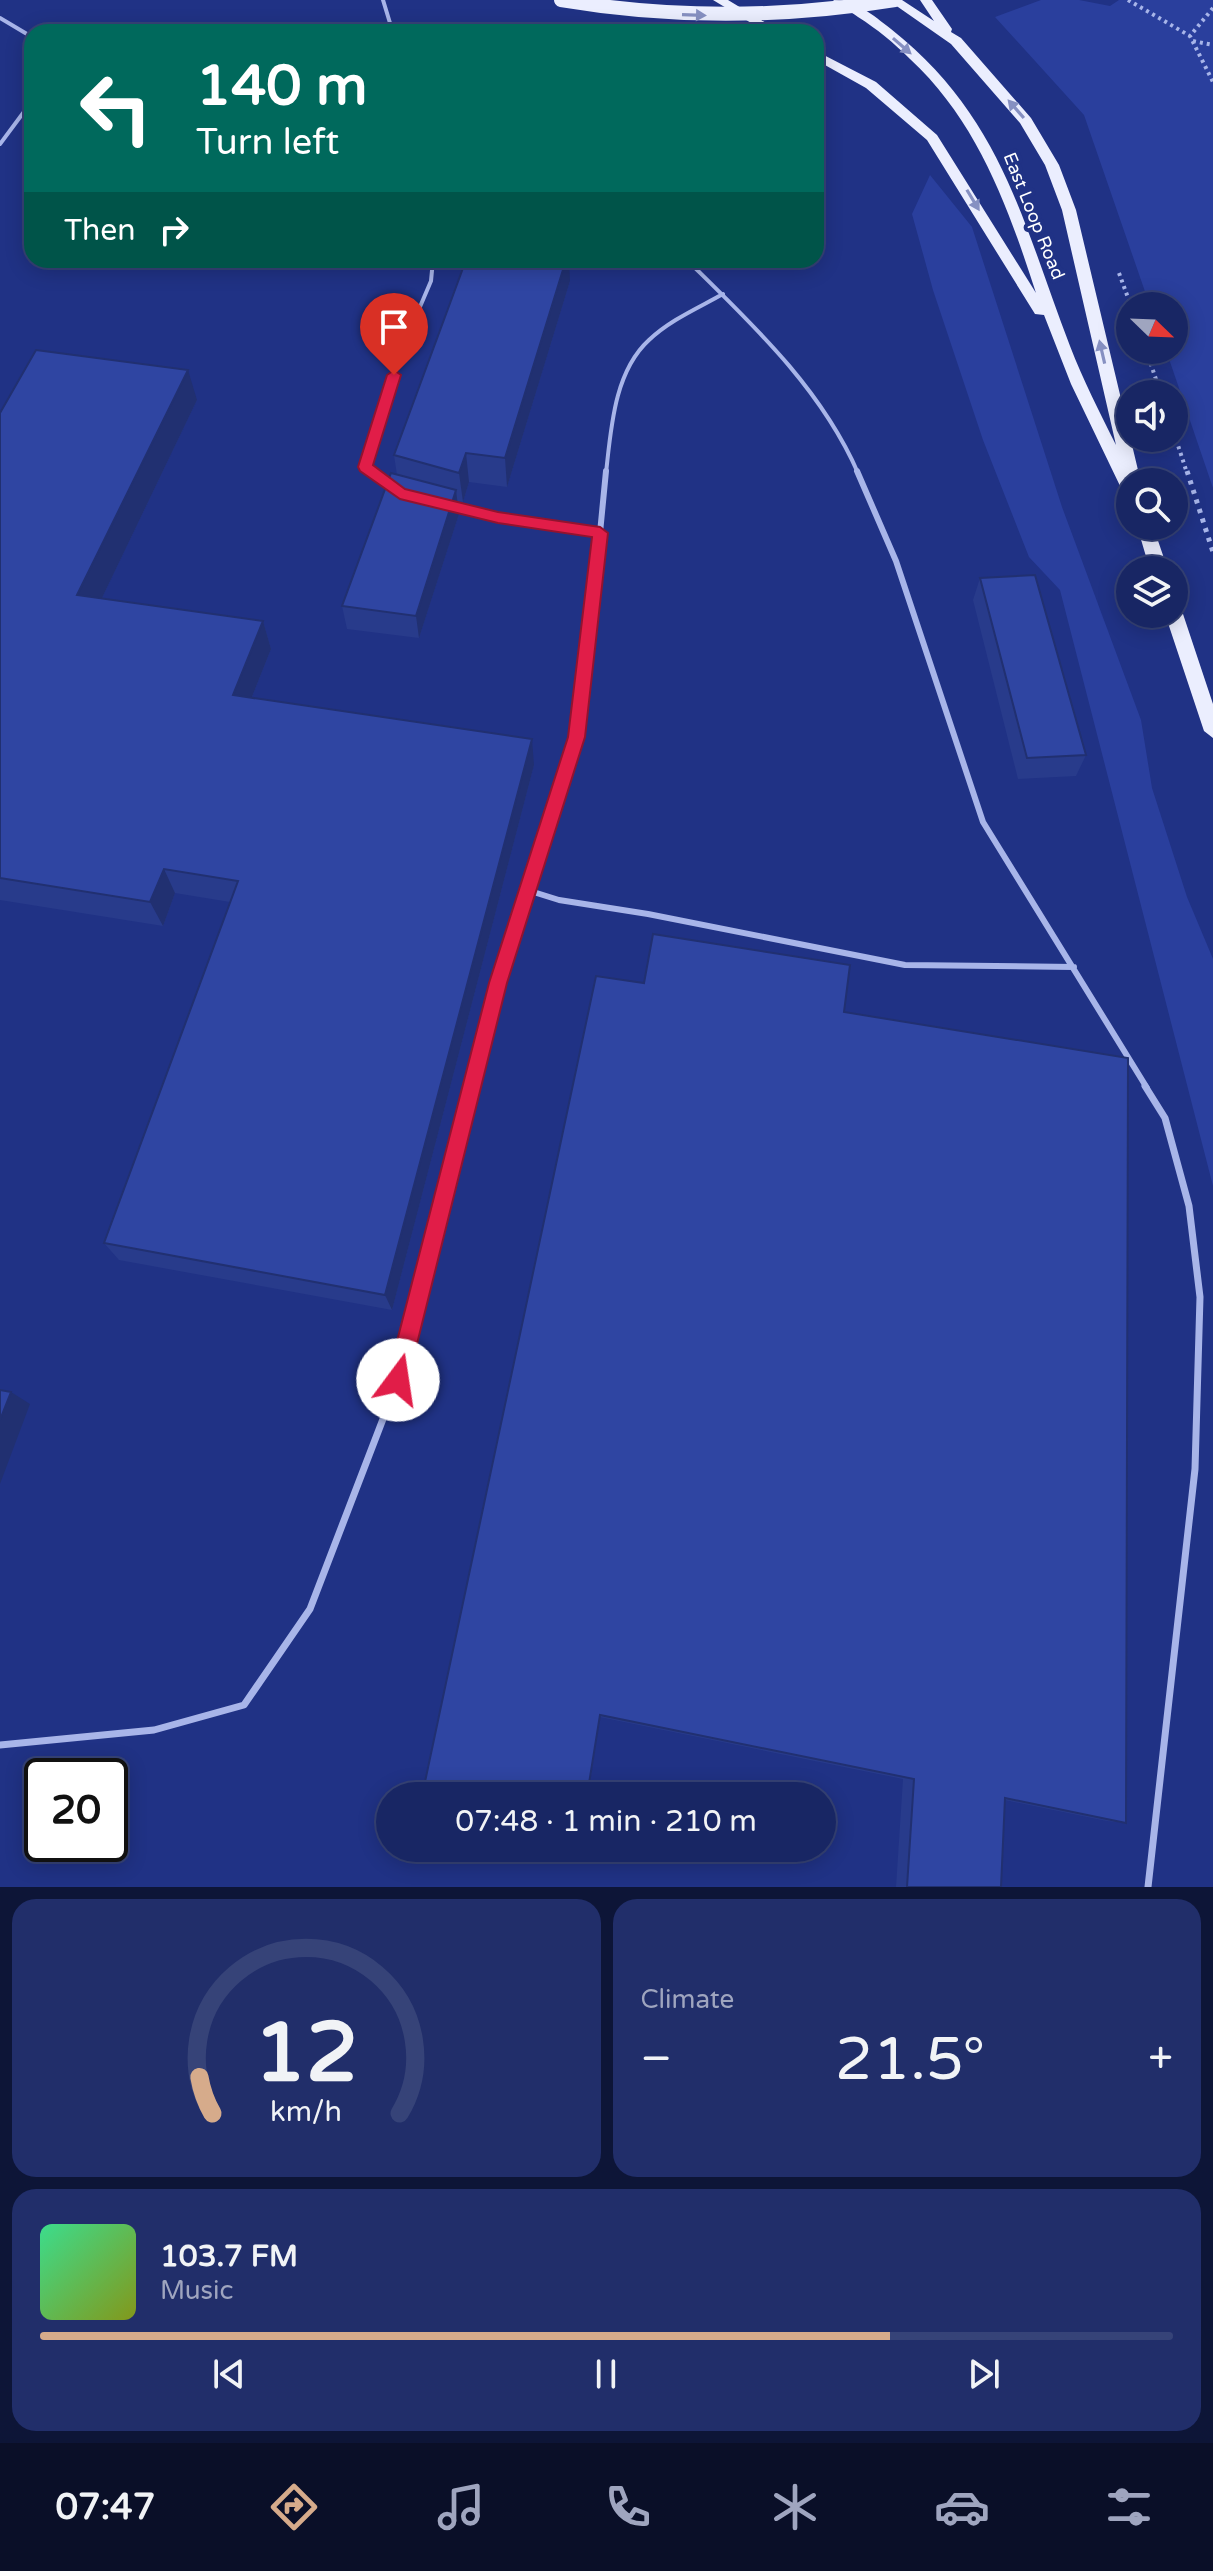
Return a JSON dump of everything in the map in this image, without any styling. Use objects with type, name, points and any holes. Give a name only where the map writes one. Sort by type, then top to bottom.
[{"type":"main road","points":[[561,0],[632,11],[720,16],[819,11],[895,0]]},
{"type":"main road","points":[[719,0],[761,24]]},
{"type":"main road","name":"East Loop Road","points":[[839,0],[900,43],[944,86],[978,133],[1002,183],[1064,351],[1120,468]]},
{"type":"main road","name":"East Loop Road","points":[[895,0],[956,41],[1026,121],[1052,165],[1069,210],[1130,468]]},
{"type":"main road","points":[[926,0],[956,41]]},
{"type":"main road","points":[[824,59],[871,85],[932,138],[1064,351]]},
{"type":"main road","points":[[1179,628],[1213,731]]},
{"type":"lane","points":[[383,0],[391,24]]},
{"type":"lane","points":[[0,18],[24,32]]},
{"type":"lane","points":[[0,144],[24,112]]},
{"type":"lane","points":[[400,493],[366,467],[402,349],[431,281],[432,268]]},
{"type":"lane","points":[[695,268],[754,325],[816,398],[853,462],[896,561],[983,822],[1165,1118],[1189,1206],[1200,1297],[1195,1469],[1148,1887]]},
{"type":"lane","points":[[0,1745],[154,1730],[244,1705],[310,1609],[398,1380],[498,983],[577,737],[620,387],[634,356],[663,328],[723,294]]},
{"type":"lane","points":[[442,504],[498,517],[600,533]]},
{"type":"lane","points":[[527,890],[559,900],[648,914],[905,965],[1074,967]]},
{"type":"path","points":[[1128,0],[1191,39],[1213,45]]},
{"type":"path","points":[[1191,39],[1213,8]]},
{"type":"path","points":[[1191,39],[1213,82]]},
{"type":"path","points":[[1180,452],[1213,552]]},
{"type":"shaded area","points":[[1041,0],[1079,0],[1110,6],[1119,0],[1213,0],[1213,488],[1188,415],[1188,380],[1176,380],[1171,364],[1188,364],[1188,292],[1145,292],[1084,115],[995,17]]},
{"type":"shaded area","points":[[930,175],[972,227],[1062,507],[1141,720],[1152,788],[1187,897],[1213,959],[1213,1186],[1060,590],[1029,557],[983,440],[933,290],[912,214]]},
{"type":"building","points":[[463,268],[564,268],[505,458],[466,453],[459,473],[394,455]]},
{"type":"building","points":[[36,350],[188,370],[77,595],[263,621],[233,695],[532,739],[385,1295],[104,1243],[238,881],[164,869],[150,902],[0,878],[0,413]]},
{"type":"building","points":[[391,473],[456,490],[416,616],[342,606]]},
{"type":"building","points":[[1035,575],[1086,755],[1027,758],[980,578]]},
{"type":"building","points":[[653,934],[850,965],[844,1012],[1128,1058],[1126,1823],[1005,1798],[1001,1887],[907,1887],[914,1779],[600,1715],[589,1782],[425,1782],[596,976],[644,983]]},
{"type":"building","points":[[0,1390],[11,1392],[0,1420]]},
{"type":"route","points":[[394,375],[366,467],[400,493],[498,517],[600,533],[577,737],[498,983],[398,1380]]}]
